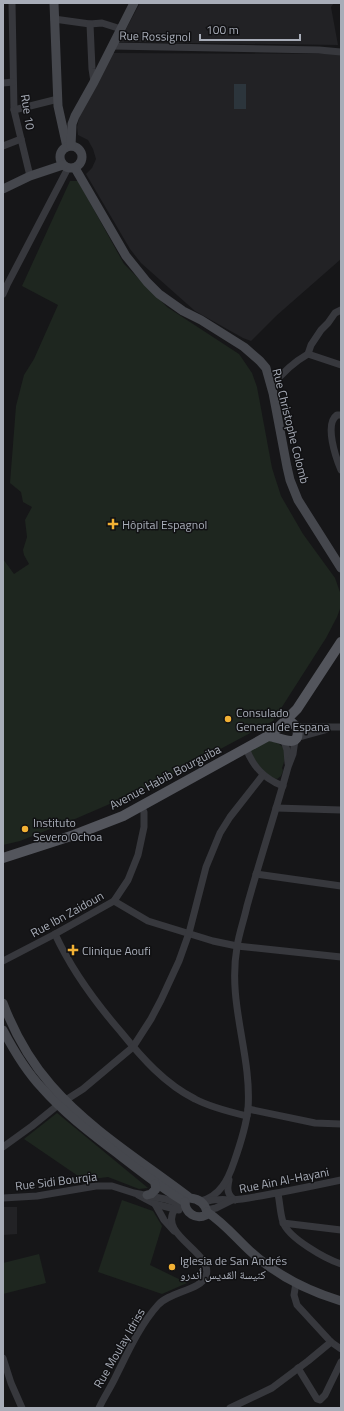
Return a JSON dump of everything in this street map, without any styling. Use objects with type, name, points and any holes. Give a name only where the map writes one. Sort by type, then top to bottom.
[{"type":"main road","points":[[54,3],[58,99],[69,147]]},
{"type":"main road","points":[[69,147],[72,124],[75,116],[134,3]]},
{"type":"main road","points":[[60,112],[75,116]]},
{"type":"main road","points":[[3,189],[30,176],[78,166],[82,160],[82,153],[77,148],[69,147],[63,149],[60,155],[68,167]]},
{"type":"main road","name":"Rue Christophe Colomb","points":[[68,167],[119,246],[136,270],[147,282],[159,294],[183,311],[232,339],[254,354],[266,368],[272,386],[290,480],[298,500],[340,563]]},
{"type":"main road","name":"Avenue Habib Bourguiba","points":[[3,858],[74,835],[123,816],[268,736],[296,709],[341,642]]},
{"type":"main road","points":[[268,736],[289,740],[298,735],[296,726],[296,709]]},
{"type":"main road","points":[[289,740],[278,734],[280,726],[288,722],[296,726]]},
{"type":"main road","points":[[3,1003],[14,1029],[27,1052],[62,1103],[155,1184],[184,1205],[204,1209],[259,1258],[296,1283],[341,1301]]},
{"type":"main road","points":[[3,1030],[15,1053],[41,1088],[96,1128],[184,1205],[193,1215],[204,1209]]},
{"type":"main road","points":[[147,1195],[151,1194],[156,1189],[155,1184]]},
{"type":"street","name":"Rue 10","points":[[12,3],[14,110],[30,176]]},
{"type":"street","points":[[54,19],[90,24],[102,23],[121,29]]},
{"type":"street","points":[[90,24],[94,82]]},
{"type":"street","name":"Rue Rossignol","points":[[112,46],[319,50],[341,52]]},
{"type":"street","points":[[3,83],[13,82]]},
{"type":"street","points":[[14,110],[58,99]]},
{"type":"street","points":[[3,146],[21,139]]},
{"type":"street","points":[[3,294],[5,283],[68,167]]},
{"type":"street","points":[[272,386],[289,368],[308,354],[311,345],[320,330],[328,323],[335,313],[341,310]]},
{"type":"street","points":[[308,354],[341,365]]},
{"type":"street","points":[[341,415],[334,417],[331,431],[341,470]]},
{"type":"street","points":[[296,726],[333,728]]},
{"type":"street","points":[[289,740],[341,727]]},
{"type":"street","points":[[204,1209],[208,1199],[219,1191],[230,1172],[241,1141],[247,1112],[248,1084],[235,999],[235,963],[237,946],[256,874],[293,754],[289,740]]},
{"type":"street","points":[[288,767],[289,740]]},
{"type":"street","points":[[246,748],[250,758],[263,775],[283,786]]},
{"type":"street","points":[[3,1147],[83,1089],[133,1047],[151,1019],[179,961],[189,933],[206,867],[212,850],[230,817],[263,775]]},
{"type":"street","name":"Rue Ibn Zaidoun","points":[[3,961],[114,901],[128,880],[138,855],[144,827],[144,812],[141,806]]},
{"type":"street","points":[[276,808],[341,810]]},
{"type":"street","points":[[256,874],[341,886]]},
{"type":"street","points":[[114,901],[148,921],[213,941],[237,946],[341,957]]},
{"type":"street","points":[[55,934],[64,953],[83,985],[133,1047],[165,1079],[178,1089],[196,1100],[207,1104],[315,1123],[341,1124]]},
{"type":"street","points":[[230,1172],[228,1190],[233,1200]]},
{"type":"street","name":"Rue Ain Al-Hayani","points":[[204,1209],[220,1206],[233,1200],[278,1194],[341,1180]]},
{"type":"street","name":"Rue Sidi Bourqia","points":[[3,1198],[37,1196],[96,1186],[112,1186],[184,1205]]},
{"type":"street","name":"Rue Sidi Bourqia","points":[[134,1193],[155,1204],[184,1205]]},
{"type":"street","points":[[278,1194],[283,1223],[295,1236],[317,1253],[329,1260],[341,1264]]},
{"type":"street","points":[[155,1204],[167,1224],[179,1235]]},
{"type":"street","name":"Rue Moulay Idriss","points":[[99,1408],[132,1343],[158,1305],[169,1296],[197,1285],[204,1280],[206,1276],[206,1267],[202,1259],[179,1235],[172,1220],[173,1213],[184,1205]]},
{"type":"street","points":[[283,1223],[341,1230]]},
{"type":"street","points":[[296,1283],[294,1295],[297,1305],[331,1342],[341,1349]]},
{"type":"street","points":[[230,1408],[272,1388],[331,1342]]},
{"type":"street","points":[[3,1358],[11,1383],[22,1408]]},
{"type":"street","points":[[298,1368],[320,1400],[325,1395],[341,1362]]},
{"type":"street","points":[[3,1385],[11,1383]]},
{"type":"shaded area","points":[[140,3],[334,3],[331,7],[338,45],[119,42]]},
{"type":"shaded area","points":[[113,53],[341,54],[341,259],[276,316],[251,341],[195,311],[141,263],[130,249],[86,174],[92,168],[96,159],[88,140],[78,135],[77,127],[81,110]]},
{"type":"shaded area","points":[[234,84],[246,84],[246,109],[234,109]]},
{"type":"shaded area","points":[[70,181],[78,181],[124,264],[167,307],[239,354],[252,373],[257,387],[272,468],[281,496],[303,534],[335,578],[341,595],[341,606],[326,638],[273,721],[149,787],[20,841],[3,845],[3,559],[14,574],[29,564],[23,550],[27,537],[25,520],[32,507],[23,502],[21,492],[10,483],[16,406],[24,375],[34,359],[58,305],[22,286]]},
{"type":"shaded area","points":[[274,740],[284,748],[286,756],[282,768],[283,771],[281,776],[277,779],[264,775],[249,749],[264,741]]},
{"type":"shaded area","points":[[57,1113],[148,1188],[139,1189],[108,1177],[84,1180],[24,1139]]},
{"type":"shaded area","points":[[122,1200],[153,1211],[162,1226],[150,1265],[187,1283],[162,1294],[98,1272]]},
{"type":"shaded area","points":[[3,1207],[17,1207],[17,1234],[3,1235]]},
{"type":"shaded area","points":[[39,1254],[46,1283],[3,1294],[3,1263]]},
{"type":"place","name":"Hôpital Espagnol","points":[[113,524]]},
{"type":"place","name":"Consulado General de Espana","points":[[228,719]]},
{"type":"place","name":"Instituto Severo Ochoa","points":[[25,829]]},
{"type":"place","name":"Clinique Aoufi","points":[[73,950]]},
{"type":"place","name":"Iglesia de San Andrés كنيسة القديس أندرو","points":[[172,1267]]}]
